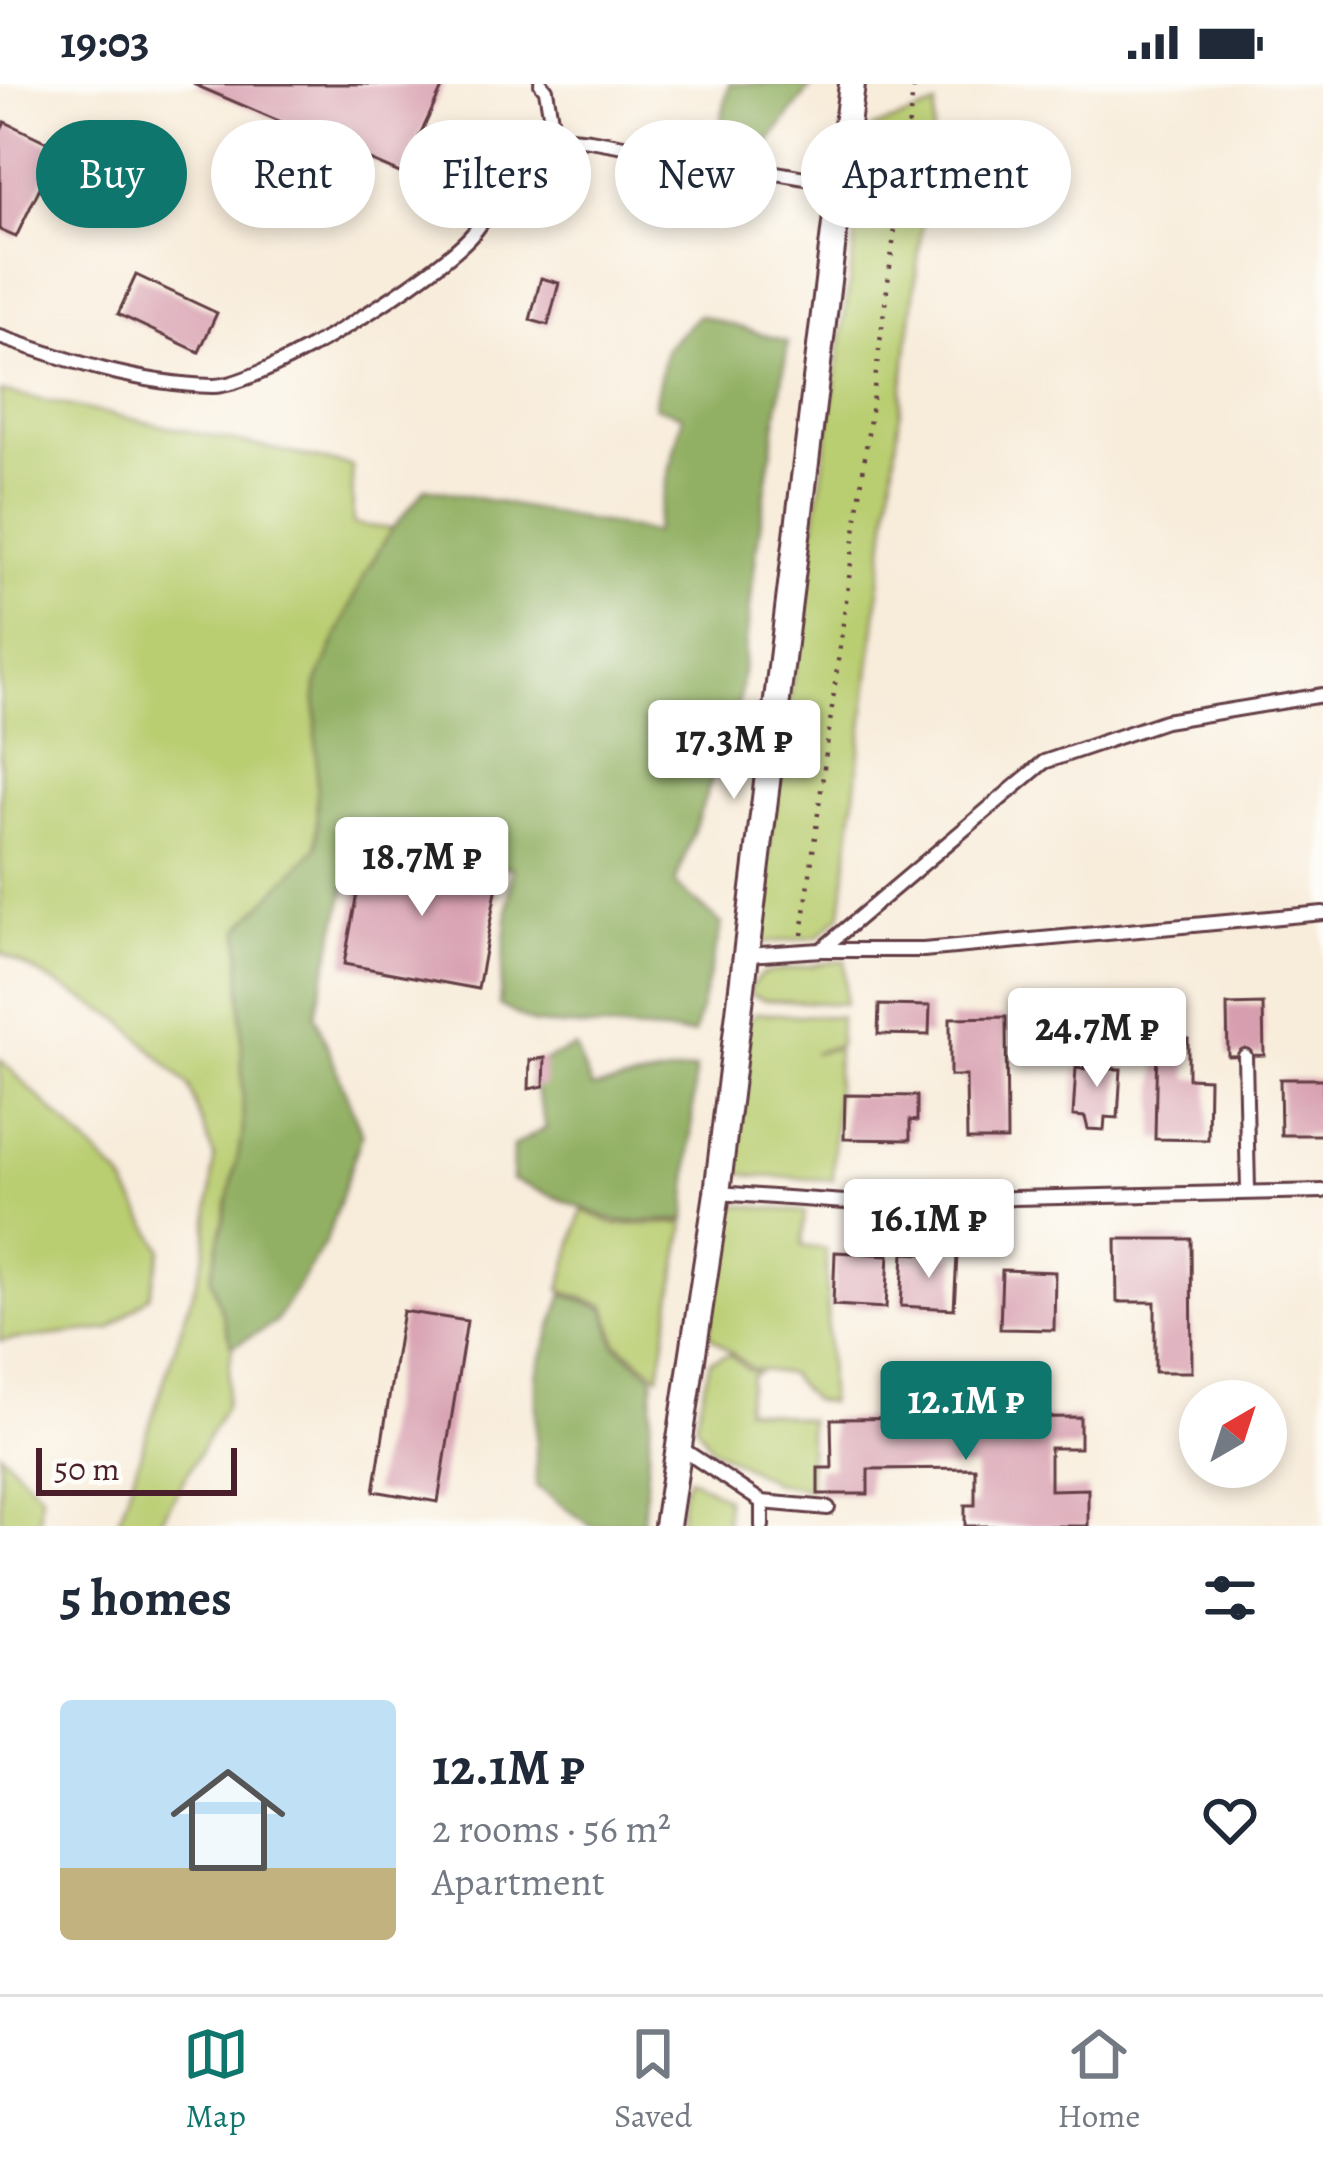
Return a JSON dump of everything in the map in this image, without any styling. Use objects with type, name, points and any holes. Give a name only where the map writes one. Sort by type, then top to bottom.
[{"type":"street","points":[[848,120],[852,84]]},
{"type":"street","points":[[667,1526],[717,1193],[835,228]]},
{"type":"lane","points":[[546,86],[551,120]]},
{"type":"lane","points":[[591,142],[801,177]]},
{"type":"lane","points":[[0,337],[99,371],[218,387],[294,356],[412,287],[478,228]]},
{"type":"lane","points":[[820,950],[1044,762],[1165,722],[1323,695]]},
{"type":"lane","points":[[746,956],[923,950],[1323,913]]},
{"type":"lane","points":[[1245,1056],[1248,1190]]},
{"type":"lane","points":[[717,1193],[845,1202],[1323,1190]]},
{"type":"lane","points":[[678,1447],[762,1502],[828,1508]]},
{"type":"lane","points":[[761,1526],[762,1502]]},
{"type":"path","points":[[800,952],[914,84]]},
{"type":"green space","points":[[729,84],[813,84],[777,132],[777,120],[721,120]]},
{"type":"green space","points":[[936,106],[934,120],[896,120]]},
{"type":"green space","points":[[857,228],[922,228],[841,914],[818,937],[755,944]]},
{"type":"green space","points":[[699,315],[788,342],[740,698],[675,884],[722,924],[694,1034],[534,1024],[499,1005],[512,868],[357,841],[315,1015],[362,1134],[326,1241],[275,1323],[232,1347],[211,1277],[243,1132],[240,928],[317,847],[316,685],[363,577],[392,529],[426,488],[654,533],[683,415],[654,406],[666,348]]},
{"type":"green space","points":[[0,391],[352,466],[353,524],[392,529],[363,577],[316,685],[317,847],[240,928],[243,1132],[211,1277],[232,1347],[225,1407],[158,1526],[117,1526],[205,1254],[214,1157],[189,1086],[121,1020],[0,952]]},
{"type":"green space","points":[[845,960],[845,1004],[751,995],[749,988],[762,974]]},
{"type":"green space","points":[[755,1013],[840,1017],[839,1045],[813,1053],[837,1048],[833,1180],[754,1176],[729,1169],[746,1025]]},
{"type":"green space","points":[[575,1047],[592,1088],[695,1069],[686,1220],[618,1222],[512,1180],[513,1146],[546,1128],[530,1067]]},
{"type":"green space","points":[[0,1059],[121,1178],[162,1249],[150,1295],[110,1329],[0,1341]]},
{"type":"green space","points":[[736,1205],[805,1212],[802,1246],[826,1249],[829,1403],[812,1400],[788,1374],[751,1368],[709,1335],[722,1226]]},
{"type":"green space","points":[[582,1210],[616,1225],[685,1223],[659,1375],[617,1343],[606,1306],[560,1290]]},
{"type":"green space","points":[[563,1294],[605,1309],[615,1345],[654,1376],[643,1522],[591,1526],[536,1486],[536,1375]]},
{"type":"green space","points":[[729,1354],[758,1372],[751,1376],[745,1408],[809,1420],[809,1489],[775,1483],[712,1448],[695,1423],[710,1361]]},
{"type":"green space","points":[[0,1452],[41,1494],[39,1526],[0,1526]]},
{"type":"green space","points":[[689,1477],[726,1498],[726,1526],[679,1526]]},
{"type":"building","points":[[193,84],[444,84],[427,120],[399,120],[399,173],[375,162],[375,120],[277,120]]},
{"type":"building","points":[[5,122],[36,137],[36,196],[16,237],[0,230],[0,132]]},
{"type":"building","points":[[136,275],[217,313],[199,352],[118,314]]},
{"type":"building","points":[[541,278],[559,283],[548,325],[530,320]]},
{"type":"building","points":[[365,849],[499,874],[478,989],[344,964]]},
{"type":"building","points":[[1263,1004],[1264,1055],[1228,1056],[1227,1005]]},
{"type":"building","points":[[879,1005],[930,1006],[929,1035],[878,1034]]},
{"type":"building","points":[[1006,1017],[1007,1140],[967,1140],[966,1076],[950,1076],[950,1018]]},
{"type":"building","points":[[1157,1039],[1188,1039],[1188,1078],[1209,1079],[1208,1140],[1155,1139]]},
{"type":"building","points":[[1085,1052],[1113,1054],[1112,1069],[1121,1069],[1118,1118],[1105,1117],[1104,1130],[1088,1129],[1085,1117],[1073,1116],[1076,1068],[1084,1069]]},
{"type":"building","points":[[545,1058],[544,1086],[529,1089],[530,1060]]},
{"type":"building","points":[[1280,1079],[1323,1079],[1323,1135],[1281,1135]]},
{"type":"building","points":[[845,1095],[917,1096],[917,1121],[910,1120],[910,1140],[844,1139]]},
{"type":"building","points":[[1116,1239],[1191,1239],[1192,1372],[1155,1372],[1155,1302],[1117,1302]]},
{"type":"building","points":[[835,1252],[889,1255],[886,1308],[833,1305]]},
{"type":"building","points":[[904,1253],[957,1256],[954,1309],[901,1306]]},
{"type":"building","points":[[1002,1270],[1055,1272],[1054,1330],[1000,1329]]},
{"type":"building","points":[[403,1311],[467,1321],[438,1502],[374,1491]]},
{"type":"building","points":[[1080,1417],[1080,1448],[1050,1448],[1050,1490],[1088,1489],[1088,1526],[965,1526],[965,1505],[975,1505],[975,1468],[868,1469],[868,1494],[818,1494],[818,1468],[832,1468],[831,1419]]}]
